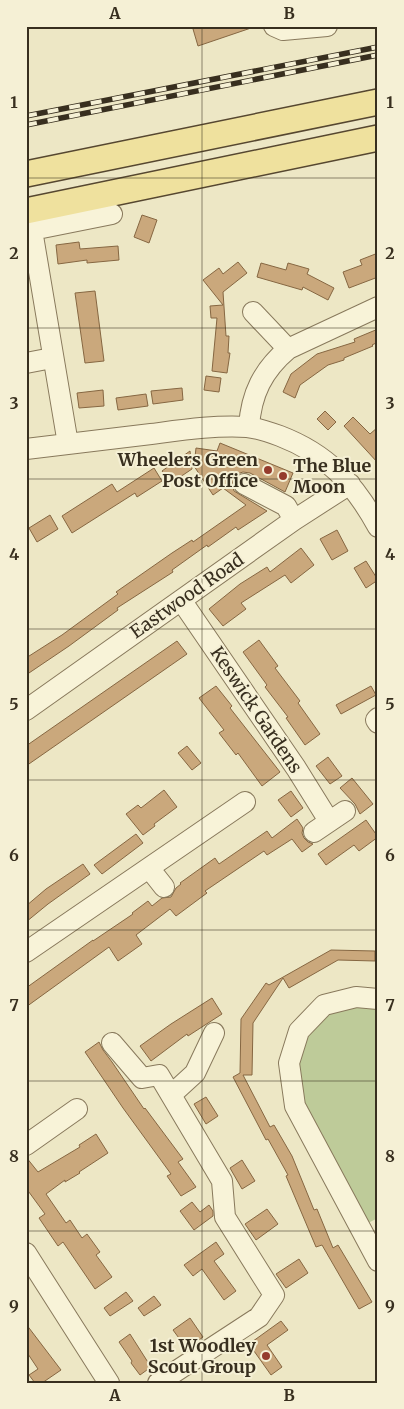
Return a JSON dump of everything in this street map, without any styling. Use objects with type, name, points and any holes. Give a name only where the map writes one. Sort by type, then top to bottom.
[{"type":"main road","points":[[26,174],[378,102]]},
{"type":"main road","points":[[28,224],[378,138]]},
{"type":"street","points":[[274,26],[283,30],[327,26]]},
{"type":"street","points":[[68,444],[28,224],[112,214]]},
{"type":"street","points":[[249,427],[256,388],[278,357],[288,349],[378,307]]},
{"type":"street","points":[[253,312],[288,349]]},
{"type":"street","points":[[26,363],[52,358]]},
{"type":"street","points":[[26,449],[182,430],[233,426],[249,427],[297,443],[313,451],[337,470],[350,484],[378,527]]},
{"type":"street","points":[[244,484],[286,506],[294,520]]},
{"type":"street","name":"Eastwood Road","points":[[26,710],[294,520],[350,484]]},
{"type":"street","name":"Keswick Gardens","points":[[181,600],[296,768],[329,821]]},
{"type":"street","points":[[378,718],[376,720],[378,723]]},
{"type":"street","points":[[26,952],[245,802]]},
{"type":"street","points":[[149,868],[164,887]]},
{"type":"street","points":[[378,999],[356,997],[324,1005],[299,1031],[289,1063],[295,1106],[378,1261]]},
{"type":"street","points":[[171,1095],[195,1073],[214,1033]]},
{"type":"street","points":[[112,1043],[142,1078],[159,1075],[222,1181],[226,1217],[274,1294],[259,1317],[158,1383]]},
{"type":"street","points":[[26,1145],[64,1129],[77,1109]]},
{"type":"street","points":[[26,1253],[100,1380]]},
{"type":"green space","points":[[378,999],[378,1218],[360,1227],[295,1106],[299,1031],[324,1005]]},
{"type":"building","points":[[202,26],[251,26],[251,28],[198,46],[193,29]]},
{"type":"building","points":[[142,215],[157,220],[149,243],[134,237]]},
{"type":"building","points":[[79,242],[80,249],[118,246],[119,260],[87,263],[87,260],[58,264],[56,245]]},
{"type":"building","points":[[378,253],[378,277],[349,288],[343,272],[362,265],[360,260]]},
{"type":"building","points":[[238,262],[247,273],[223,292],[226,336],[229,336],[228,353],[230,353],[227,373],[212,371],[217,318],[211,318],[210,306],[223,305],[203,280],[219,268],[223,274]]},
{"type":"building","points":[[261,263],[286,270],[288,263],[309,269],[307,274],[334,288],[328,300],[303,287],[302,290],[257,277]]},
{"type":"building","points":[[95,291],[104,361],[85,363],[75,293]]},
{"type":"building","points":[[378,329],[378,342],[344,358],[344,360],[328,365],[300,385],[295,398],[283,392],[291,374],[317,354],[355,342],[354,339]]},
{"type":"building","points":[[206,376],[221,378],[219,392],[204,390]]},
{"type":"building","points":[[182,388],[183,400],[153,404],[151,391]]},
{"type":"building","points":[[103,390],[104,406],[79,408],[77,393]]},
{"type":"building","points":[[146,394],[148,406],[118,410],[116,398]]},
{"type":"building","points":[[325,411],[336,422],[328,430],[317,419]]},
{"type":"building","points":[[353,417],[370,434],[378,427],[378,463],[344,426]]},
{"type":"building","points":[[220,443],[293,473],[285,492],[250,473],[243,472],[237,474],[232,484],[234,491],[267,511],[238,530],[236,527],[208,547],[207,545],[172,570],[173,572],[117,608],[118,610],[26,675],[26,658],[62,635],[118,594],[116,592],[172,553],[192,540],[193,542],[246,505],[223,488],[213,495],[194,466],[196,448],[217,451]]},
{"type":"building","points":[[190,451],[192,469],[171,483],[162,471]]},
{"type":"building","points":[[154,468],[162,481],[137,497],[135,493],[72,533],[62,516],[112,484],[117,492]]},
{"type":"building","points":[[50,515],[58,529],[37,542],[29,528]]},
{"type":"building","points":[[337,530],[348,551],[332,560],[320,539]]},
{"type":"building","points":[[301,548],[314,565],[291,583],[285,575],[241,603],[246,609],[223,626],[209,609],[240,584],[267,567],[270,572]]},
{"type":"building","points":[[366,561],[378,580],[366,588],[354,568]]},
{"type":"building","points":[[259,640],[278,666],[275,668],[300,701],[298,703],[320,734],[305,745],[286,718],[288,717],[265,687],[267,685],[243,652]]},
{"type":"building","points":[[177,641],[187,654],[26,766],[26,746]]},
{"type":"building","points":[[216,686],[232,706],[230,708],[280,772],[262,786],[238,753],[236,755],[219,733],[224,730],[199,698]]},
{"type":"building","points":[[371,686],[376,695],[341,714],[336,705]]},
{"type":"building","points":[[187,746],[201,763],[192,770],[178,753]]},
{"type":"building","points":[[328,757],[342,776],[330,784],[316,766]]},
{"type":"building","points":[[352,778],[373,804],[360,814],[355,804],[340,788]]},
{"type":"building","points":[[164,790],[177,807],[143,835],[126,814],[138,805],[141,808]]},
{"type":"building","points":[[291,791],[303,808],[291,817],[278,800]]},
{"type":"building","points":[[297,819],[303,828],[304,838],[313,844],[302,852],[292,839],[267,855],[264,851],[205,891],[207,893],[176,916],[170,909],[136,935],[142,944],[118,961],[109,947],[26,1007],[26,988],[133,914],[148,901],[152,906],[162,898],[171,897],[180,883],[215,858],[219,864],[267,831],[272,838]]},
{"type":"building","points":[[366,820],[378,837],[359,851],[354,845],[326,865],[318,854]]},
{"type":"building","points":[[136,834],[143,843],[102,874],[94,865]]},
{"type":"building","points":[[83,864],[90,874],[26,922],[26,906],[46,889]]},
{"type":"building","points":[[331,950],[375,951],[375,961],[338,960],[289,988],[283,978],[253,1023],[252,1075],[243,1075],[270,1127],[274,1125],[292,1156],[314,1210],[317,1209],[333,1248],[338,1245],[372,1302],[359,1309],[322,1245],[316,1247],[286,1176],[288,1175],[268,1139],[266,1140],[233,1077],[240,1073],[241,1019],[266,983],[269,985]]},
{"type":"building","points":[[212,998],[222,1014],[188,1036],[187,1034],[151,1061],[140,1046]]},
{"type":"building","points":[[99,1042],[144,1109],[183,1159],[178,1162],[196,1187],[181,1196],[167,1176],[171,1174],[85,1052]]},
{"type":"building","points":[[206,1097],[218,1116],[206,1124],[194,1104]]},
{"type":"building","points":[[96,1134],[108,1153],[46,1194],[66,1223],[70,1220],[82,1238],[87,1234],[100,1252],[96,1255],[112,1277],[95,1289],[63,1242],[58,1246],[39,1218],[45,1214],[26,1188],[26,1157],[38,1172],[80,1147],[79,1145]]},
{"type":"building","points":[[242,1160],[255,1181],[242,1189],[230,1168]]},
{"type":"building","points":[[192,1202],[200,1212],[209,1205],[213,1211],[213,1216],[194,1230],[180,1211]]},
{"type":"building","points":[[267,1209],[278,1224],[256,1240],[245,1224]]},
{"type":"building","points":[[216,1242],[224,1254],[214,1261],[236,1291],[224,1300],[202,1269],[193,1276],[184,1265]]},
{"type":"building","points":[[299,1259],[308,1273],[286,1288],[276,1274]]},
{"type":"building","points":[[126,1292],[133,1301],[110,1316],[104,1308]]},
{"type":"building","points":[[154,1296],[161,1305],[144,1316],[138,1308]]},
{"type":"building","points":[[190,1318],[203,1337],[187,1349],[173,1330]]},
{"type":"building","name":"1st Woodley Scout Group","points":[[281,1321],[288,1330],[267,1345],[282,1367],[271,1375],[249,1344]]},
{"type":"building","points":[[26,1324],[61,1370],[42,1383],[35,1383],[29,1375],[38,1369],[26,1351]]},
{"type":"building","points":[[130,1334],[151,1367],[140,1375],[119,1342]]},
{"type":"railway","points":[[26,116],[378,47]]},
{"type":"railway","points":[[26,125],[378,55]]},
{"type":"place","name":"Wheelers Green Post Office","points":[[268,470]]},
{"type":"place","name":"The Blue Moon","points":[[283,476]]},
{"type":"place","name":"1st Woodley Scout Group","points":[[266,1356]]}]
